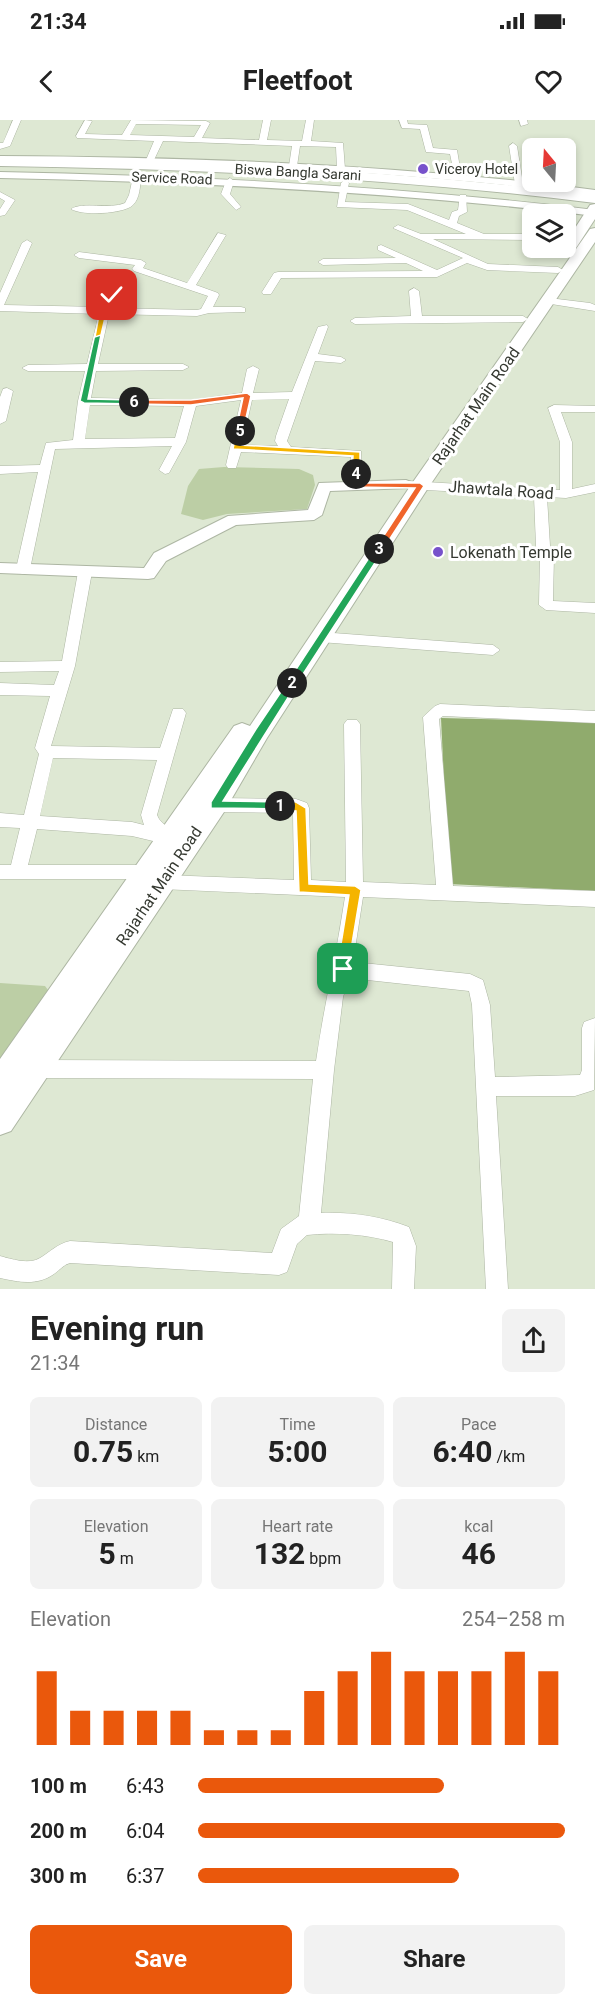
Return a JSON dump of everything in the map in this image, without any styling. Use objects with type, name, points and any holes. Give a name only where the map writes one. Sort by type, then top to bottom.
[{"type":"main road","name":"Biswa Bangla Sarani","points":[[1,168],[146,162],[360,175],[477,185],[594,209]]},
{"type":"main road","name":"Biswa Bangla Sarani","points":[[1,168],[344,185],[594,209]]},
{"type":"main road","name":"Rajarhat Main Road","points":[[576,231],[594,209]]},
{"type":"main road","name":"Rajarhat Main Road","points":[[0,1120],[35,1069],[154,877],[170,838],[413,485],[549,301],[594,209]]},
{"type":"main road","name":"Rajarhat Main Road","points":[[0,1084],[154,877],[215,805],[413,485],[451,418],[558,270],[562,258]]},
{"type":"street","points":[[0,146],[6,146],[16,120]]},
{"type":"street","points":[[253,165],[267,120]]},
{"type":"street","points":[[306,144],[310,120]]},
{"type":"street","points":[[403,120],[405,126],[424,127],[429,150],[454,152],[459,178]]},
{"type":"street","points":[[88,121],[80,136],[340,145],[340,169]]},
{"type":"street","points":[[124,138],[133,122],[206,123],[197,140]]},
{"type":"street","points":[[146,162],[159,140]]},
{"type":"street","points":[[293,166],[296,144]]},
{"type":"street","points":[[513,146],[519,184]]},
{"type":"street","name":"Service Road","points":[[146,162],[293,166],[519,184],[594,209]]},
{"type":"street","points":[[0,213],[3,213],[10,200],[0,194],[1,168]]},
{"type":"street","name":"Service Road","points":[[1,168],[137,177],[344,185],[463,197],[522,208]]},
{"type":"street","points":[[76,209],[127,207],[131,203],[137,177]]},
{"type":"street","points":[[230,181],[225,194],[236,207]]},
{"type":"street","points":[[344,185],[340,206],[408,207],[481,236]]},
{"type":"street","points":[[408,207],[410,192]]},
{"type":"street","points":[[452,225],[454,215],[462,212],[463,197]]},
{"type":"street","name":"Service Road","points":[[576,209],[594,209]]},
{"type":"street","points":[[267,292],[278,275],[437,274],[471,258],[398,228]]},
{"type":"street","points":[[189,288],[220,235]]},
{"type":"street","points":[[414,236],[522,237]]},
{"type":"street","points":[[27,243],[0,306],[197,313],[206,309],[241,310]]},
{"type":"street","points":[[381,248],[437,274]]},
{"type":"street","points":[[79,255],[141,263],[137,269],[214,296],[206,309]]},
{"type":"street","points":[[323,262],[407,260]]},
{"type":"street","points":[[467,260],[487,267],[558,270]]},
{"type":"street","points":[[79,443],[84,401],[104,309],[120,282],[100,280]]},
{"type":"street","points":[[414,291],[417,319]]},
{"type":"street","points":[[549,301],[586,304],[595,308]]},
{"type":"street","points":[[355,321],[523,319]]},
{"type":"street","points":[[286,450],[281,441],[282,436],[323,327]]},
{"type":"street","points":[[311,357],[341,360]]},
{"type":"street","points":[[28,368],[183,367]]},
{"type":"street","points":[[232,465],[254,369]]},
{"type":"street","points":[[0,421],[7,392]]},
{"type":"street","points":[[84,401],[191,403],[247,396],[296,395]]},
{"type":"street","points":[[165,470],[180,442],[191,403]]},
{"type":"street","points":[[566,494],[566,442],[554,408],[595,409]]},
{"type":"street","points":[[23,569],[50,446],[79,443],[180,442]]},
{"type":"street","points":[[236,448],[357,454],[356,485]]},
{"type":"street","points":[[0,470],[46,468]]},
{"type":"street","points":[[0,568],[148,574],[160,557],[233,519],[314,515],[324,486],[413,485]]},
{"type":"street","name":"Jhawtala Road","points":[[413,485],[566,494],[595,488]]},
{"type":"street","points":[[540,492],[543,546],[547,555],[546,605],[595,608]]},
{"type":"street","points":[[85,572],[68,666],[58,691],[43,748],[47,752],[166,754]]},
{"type":"street","points":[[320,637],[493,650]]},
{"type":"street","points":[[0,667],[68,666]]},
{"type":"street","points":[[0,689],[58,691]]},
{"type":"street","points":[[445,892],[431,717],[434,713],[440,710],[595,717]]},
{"type":"street","points":[[170,838],[156,830],[149,815],[178,713]]},
{"type":"street","points":[[309,1224],[324,1070],[334,997],[343,969],[355,890],[352,724]]},
{"type":"street","points":[[18,872],[47,752]]},
{"type":"street","points":[[215,805],[296,806],[301,808],[303,888]]},
{"type":"street","points":[[0,820],[132,829],[170,838]]},
{"type":"street","points":[[0,872],[154,877],[303,888],[595,899]]},
{"type":"street","points":[[343,969],[470,982],[477,986],[482,1005],[497,1289]]},
{"type":"street","points":[[486,1087],[575,1086],[587,1083],[592,1070],[590,1033],[591,1028],[595,1027]]},
{"type":"street","points":[[35,1069],[324,1070]]},
{"type":"street","points":[[0,1267],[19,1271],[36,1271],[46,1267],[59,1254],[70,1252],[279,1264],[289,1237],[302,1225],[370,1226],[392,1230],[401,1235],[405,1246],[403,1289]]},
{"type":"shaded area","points":[[224,467],[299,469],[313,475],[315,485],[307,509],[227,514],[203,520],[181,514],[188,486],[199,469]]},
{"type":"shaded area","points":[[441,718],[595,722],[595,891],[449,884]]},
{"type":"shaded area","points":[[0,983],[45,986],[51,994],[0,1070]]},
{"type":"place","name":"Viceroy Hotel","points":[[423,169]]},
{"type":"place","name":"Lokenath Temple","points":[[438,552]]},
{"type":"route","points":[[112,295],[99,323],[98,338],[84,401],[191,403],[224,397],[247,396],[236,448],[357,454],[356,485],[420,486],[320,637],[304,666],[259,732],[215,805],[296,806],[301,808],[303,888],[355,890],[343,969]]}]
